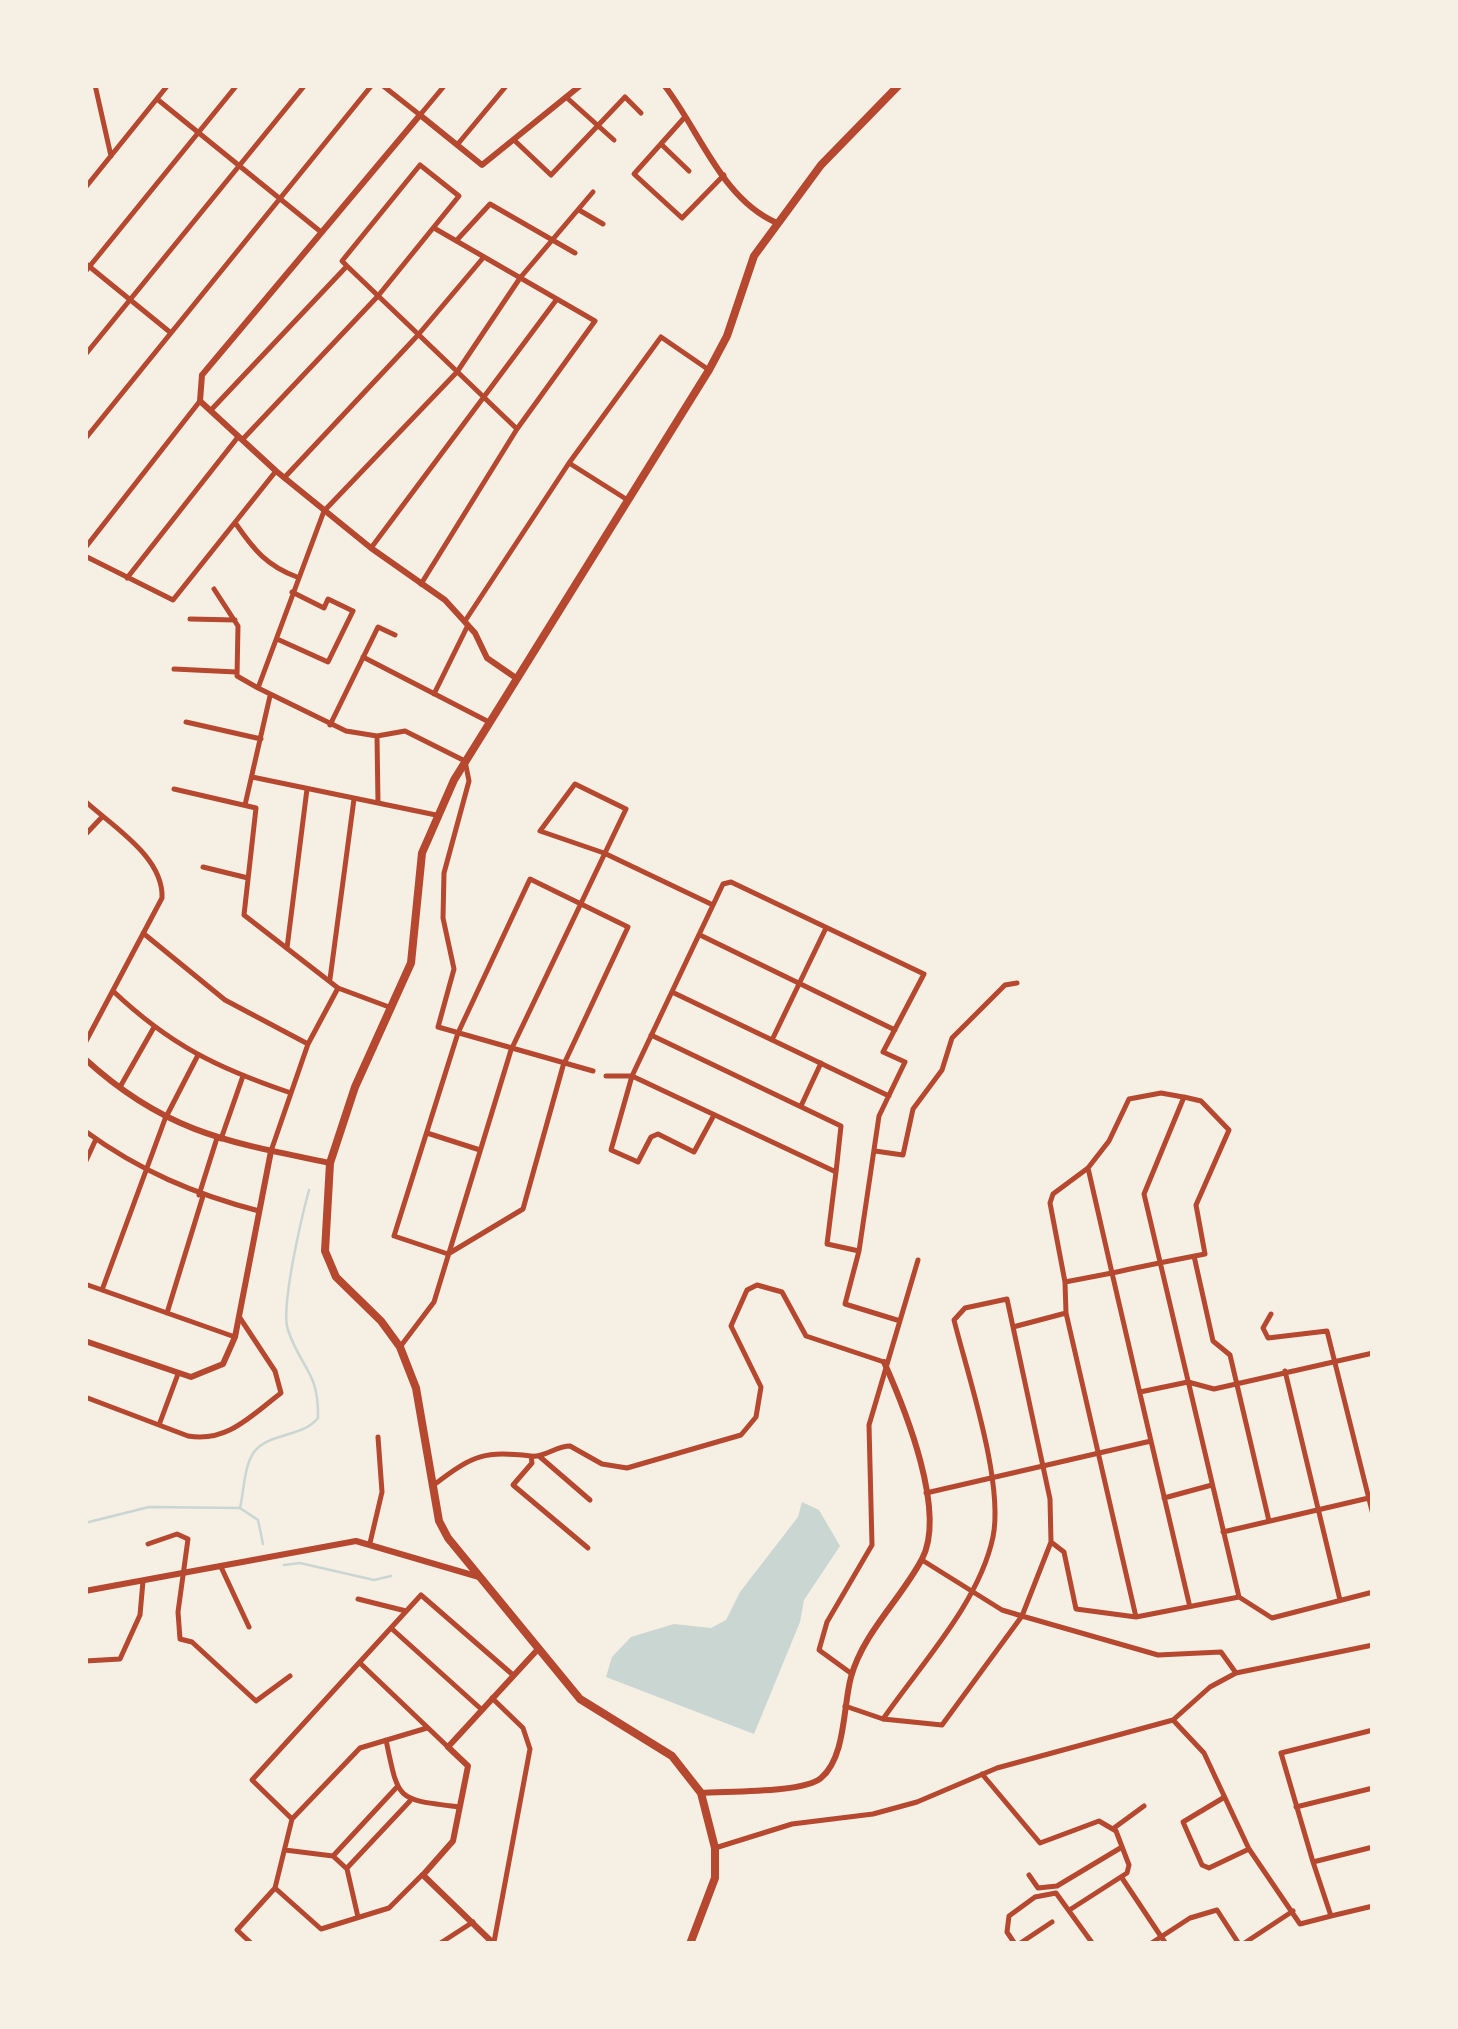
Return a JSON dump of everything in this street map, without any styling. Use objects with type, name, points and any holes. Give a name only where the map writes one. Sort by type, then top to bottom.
[{"type":"main road","points":[[690,1944],[711,1895],[715,1848],[701,1793],[672,1756],[580,1699],[443,1530],[416,1388],[400,1348],[330,1266],[324,1239],[330,1163],[355,1087],[411,962],[416,874],[436,815],[488,722],[710,370],[727,336],[754,256],[821,165],[899,85]]},
{"type":"street","points":[[94,85],[111,156]]},
{"type":"street","points":[[85,188],[168,85]]},
{"type":"street","points":[[172,332],[86,267],[237,85]]},
{"type":"street","points":[[85,355],[305,85]]},
{"type":"street","points":[[85,439],[372,85]]},
{"type":"street","points":[[382,85],[482,165],[581,85]]},
{"type":"street","points":[[85,548],[200,402],[202,374],[445,85]]},
{"type":"street","points":[[457,146],[507,85]]},
{"type":"street","points":[[664,85],[724,175],[764,218],[776,223]]},
{"type":"street","points":[[566,97],[614,140]]},
{"type":"street","points":[[514,140],[551,175],[625,98],[641,112]]},
{"type":"street","points":[[157,99],[323,234]]},
{"type":"street","points":[[684,118],[634,174],[682,218],[724,175]]},
{"type":"street","points":[[661,144],[689,171]]},
{"type":"street","points":[[127,578],[240,439],[378,296],[459,196],[420,165],[342,262],[347,266],[378,296],[456,372],[517,430]]},
{"type":"street","points":[[258,688],[324,510],[456,372],[520,278],[593,192]]},
{"type":"street","points":[[456,241],[490,204],[575,254]]},
{"type":"street","points":[[579,210],[603,224]]},
{"type":"street","points":[[421,584],[517,430],[595,321],[433,228]]},
{"type":"street","points":[[284,478],[418,335],[484,257]]},
{"type":"street","points":[[210,410],[347,266]]},
{"type":"street","points":[[371,548],[557,299]]},
{"type":"street","points":[[434,694],[467,623],[570,463],[661,337],[710,370]]},
{"type":"street","points":[[200,402],[284,478],[467,623],[487,658],[516,678]]},
{"type":"street","points":[[570,463],[626,499]]},
{"type":"street","points":[[85,556],[173,600],[276,471]]},
{"type":"street","points":[[236,524],[259,556],[297,578]]},
{"type":"street","points":[[214,589],[235,620],[236,672]]},
{"type":"street","points":[[275,639],[328,662],[353,611],[328,599],[324,608],[292,592]]},
{"type":"street","points":[[190,618],[235,620]]},
{"type":"street","points":[[330,725],[378,627],[395,635]]},
{"type":"street","points":[[364,658],[488,722]]},
{"type":"street","points":[[174,669],[236,672],[270,696],[330,725],[377,736],[406,731],[465,761],[469,781],[444,873],[443,918],[454,969],[438,1027],[593,1072]]},
{"type":"street","points":[[245,805],[270,696]]},
{"type":"street","points":[[186,722],[260,739]]},
{"type":"street","points":[[377,736],[378,804]]},
{"type":"street","points":[[252,777],[436,815]]},
{"type":"street","points":[[400,1348],[434,1302],[511,1050],[604,852],[626,809],[574,784],[540,830],[604,852],[714,905]]},
{"type":"street","points":[[287,948],[307,789]]},
{"type":"street","points":[[174,790],[256,808],[244,916],[338,988],[392,1008]]},
{"type":"street","points":[[330,981],[354,798]]},
{"type":"street","points":[[85,800],[159,873],[162,898],[85,1043]]},
{"type":"street","points":[[85,835],[102,817]]},
{"type":"street","points":[[203,868],[248,878]]},
{"type":"street","points":[[530,879],[581,904],[628,927],[563,1066],[524,1209],[448,1254],[394,1236],[458,1033],[530,879]]},
{"type":"street","points":[[714,1115],[694,1152],[658,1134],[651,1137],[638,1162],[611,1150],[632,1076],[724,884],[732,882],[924,974],[883,1052],[906,1062],[879,1116],[859,1250],[845,1304],[897,1320]]},
{"type":"street","points":[[772,1040],[826,928]]},
{"type":"street","points":[[143,934],[225,1000],[308,1044]]},
{"type":"street","points":[[699,935],[895,1030]]},
{"type":"street","points":[[874,1151],[903,1156],[914,1109],[942,1070],[952,1038],[1005,985],[1017,982]]},
{"type":"street","points":[[85,1341],[192,1377],[214,1371],[230,1353],[271,1151],[308,1044],[338,988]]},
{"type":"street","points":[[113,991],[154,1029],[196,1057],[291,1093]]},
{"type":"street","points":[[672,992],[889,1096]]},
{"type":"street","points":[[118,1090],[154,1029]]},
{"type":"street","points":[[652,1036],[841,1126],[826,1244],[859,1250]]},
{"type":"street","points":[[102,1290],[165,1120],[196,1057]]},
{"type":"street","points":[[85,1059],[118,1090],[165,1120],[219,1138],[330,1163]]},
{"type":"street","points":[[800,1107],[821,1064]]},
{"type":"street","points":[[167,1313],[219,1138],[242,1076]]},
{"type":"street","points":[[606,1076],[632,1076],[836,1172]]},
{"type":"street","points":[[1065,1282],[1205,1254],[1196,1206],[1229,1130],[1201,1102],[1161,1093],[1128,1099],[1110,1141],[1088,1168],[1054,1194],[1050,1203],[1065,1282],[1066,1313],[1136,1617]]},
{"type":"street","points":[[1184,1097],[1144,1194],[1239,1597],[1272,1618],[1373,1592]]},
{"type":"street","points":[[85,1131],[145,1172],[201,1195],[259,1211]]},
{"type":"street","points":[[427,1133],[480,1150]]},
{"type":"street","points":[[85,1163],[96,1139]]},
{"type":"street","points":[[1088,1168],[1189,1603],[1195,1607],[1239,1597]]},
{"type":"street","points":[[1194,1256],[1213,1341],[1230,1356],[1270,1521]]},
{"type":"street","points":[[852,1674],[820,1650],[827,1622],[874,1537],[869,1425],[884,1362],[918,1260]]},
{"type":"street","points":[[85,1284],[235,1337]]},
{"type":"street","points":[[435,1484],[482,1455],[501,1450],[535,1456],[570,1446],[602,1464],[627,1468],[741,1435],[756,1417],[761,1386],[731,1326],[748,1290],[757,1285],[782,1292],[806,1336],[884,1362],[907,1414],[925,1493],[932,1530],[922,1560],[852,1674],[835,1756],[815,1782],[701,1793]]},
{"type":"street","points":[[845,1706],[883,1718],[942,1725],[1022,1616],[1050,1542],[1044,1466],[1007,1299],[965,1308],[954,1320],[992,1478],[994,1534],[972,1591],[883,1718]]},
{"type":"street","points":[[1014,1326],[1066,1313]]},
{"type":"street","points":[[1272,1314],[1263,1328],[1268,1338],[1327,1331],[1373,1516]]},
{"type":"street","points":[[85,1397],[188,1436],[218,1437],[281,1393],[275,1371],[239,1316]]},
{"type":"street","points":[[1140,1392],[1188,1382],[1214,1388],[1334,1358],[1373,1354]]},
{"type":"street","points":[[1284,1371],[1340,1600]]},
{"type":"street","points":[[159,1425],[178,1374]]},
{"type":"street","points":[[370,1543],[382,1492],[378,1437]]},
{"type":"street","points":[[925,1493],[1151,1442]]},
{"type":"street","points":[[535,1456],[590,1500]]},
{"type":"street","points":[[535,1456],[514,1485],[588,1548]]},
{"type":"street","points":[[1164,1498],[1212,1485]]},
{"type":"street","points":[[1223,1532],[1371,1497]]},
{"type":"street","points":[[148,1544],[168,1536],[184,1536],[189,1543],[178,1612],[180,1638],[192,1642],[256,1701],[290,1676]]},
{"type":"street","points":[[85,1590],[339,1541],[370,1543],[485,1578]]},
{"type":"street","points":[[1050,1542],[1064,1552],[1076,1609],[1136,1617],[1189,1603]]},
{"type":"street","points":[[922,1560],[1022,1616],[1158,1655],[1220,1652],[1236,1673]]},
{"type":"street","points":[[219,1564],[249,1628]]},
{"type":"street","points":[[85,1652],[86,1661],[120,1659],[140,1615],[143,1580]]},
{"type":"street","points":[[292,1818],[252,1780],[424,1594],[513,1675]]},
{"type":"street","points":[[358,1599],[406,1611]]},
{"type":"street","points":[[391,1628],[482,1710]]},
{"type":"street","points":[[715,1848],[792,1824],[896,1809],[982,1774],[1172,1720],[1210,1687],[1236,1673],[1373,1644]]},
{"type":"street","points":[[448,1747],[539,1648]]},
{"type":"street","points":[[274,1888],[320,1929],[389,1908],[453,1841],[468,1766],[359,1662]]},
{"type":"street","points":[[492,1698],[523,1728],[530,1749],[494,1943]]},
{"type":"street","points":[[1172,1720],[1204,1753],[1248,1849],[1300,1924],[1373,1906]]},
{"type":"street","points":[[252,1944],[236,1930],[274,1888],[292,1818],[360,1748],[426,1728]]},
{"type":"street","points":[[1330,1916],[1281,1753],[1373,1730]]},
{"type":"street","points":[[386,1740],[396,1788],[410,1800],[460,1807]]},
{"type":"street","points":[[982,1774],[1040,1843],[1099,1822],[1114,1828],[1129,1865],[1122,1878],[1071,1910]]},
{"type":"street","points":[[334,1856],[396,1788]]},
{"type":"street","points":[[1296,1807],[1373,1788]]},
{"type":"street","points":[[1224,1798],[1186,1818],[1182,1825],[1205,1868],[1248,1849]]},
{"type":"street","points":[[347,1869],[410,1800]]},
{"type":"street","points":[[1114,1828],[1144,1806]]},
{"type":"street","points":[[1030,1875],[1038,1888],[1058,1886],[1122,1847]]},
{"type":"street","points":[[1314,1862],[1373,1848]]},
{"type":"street","points":[[285,1850],[334,1856],[347,1869],[358,1917]]},
{"type":"street","points":[[423,1874],[494,1943]]},
{"type":"street","points":[[1122,1878],[1166,1944]]},
{"type":"street","points":[[1052,1922],[1017,1944],[1007,1932],[1009,1916],[1035,1898],[1056,1893],[1093,1944]]},
{"type":"street","points":[[1150,1944],[1190,1918],[1217,1910],[1241,1944],[1294,1911]]},
{"type":"street","points":[[439,1944],[472,1922]]},
{"type":"shaded area","points":[[802,1502],[819,1510],[840,1546],[804,1600],[800,1622],[754,1734],[606,1677],[612,1657],[631,1637],[674,1624],[711,1628],[726,1620],[740,1592],[798,1517]]},
{"type":"waterway","points":[[240,1508],[246,1471],[254,1452],[268,1441],[303,1429],[318,1418],[316,1390],[286,1319],[293,1262],[309,1190]]},
{"type":"waterway","points":[[85,1523],[149,1507],[240,1508],[258,1520],[263,1544]]},
{"type":"waterway","points":[[284,1565],[300,1563],[374,1580],[391,1576]]}]
